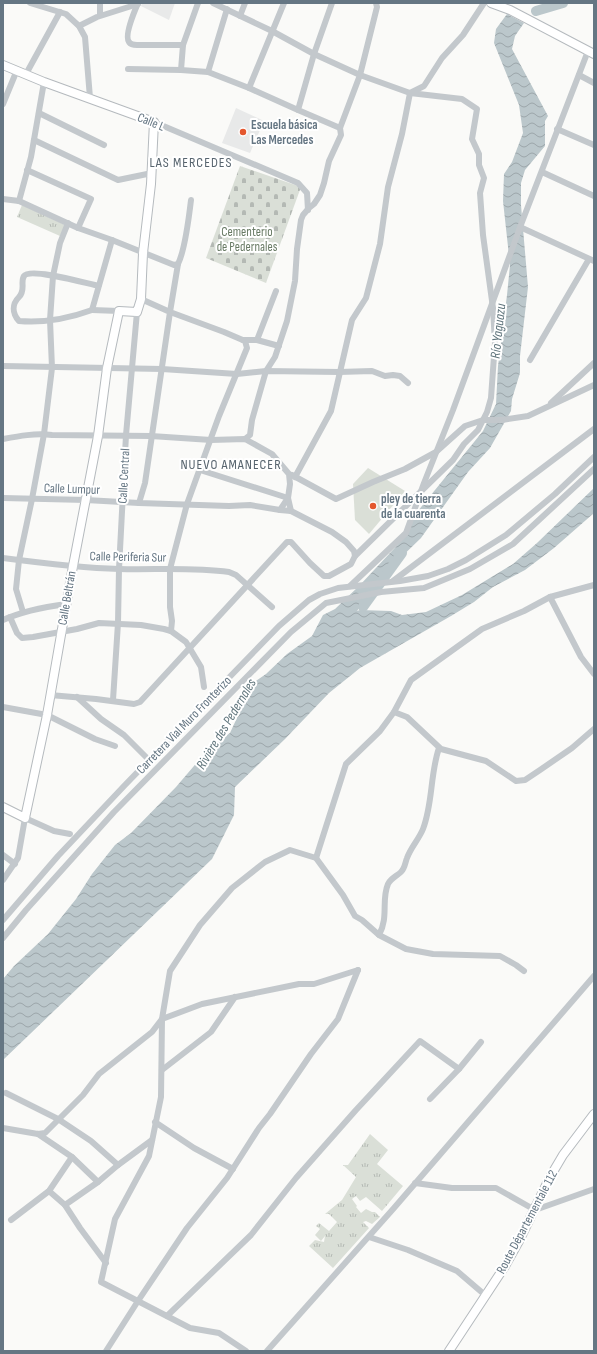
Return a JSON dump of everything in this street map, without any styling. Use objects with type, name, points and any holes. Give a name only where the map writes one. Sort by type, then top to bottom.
[{"type":"main road","points":[[491,3],[510,10],[591,52]]},
{"type":"main road","name":"Calle L","points":[[3,65],[44,82],[154,122]]},
{"type":"main road","name":"Calle Central","points":[[136,312],[141,300],[143,253],[152,173],[154,122]]},
{"type":"main road","points":[[119,311],[136,312]]},
{"type":"main road","name":"Calle Beltrán","points":[[25,818],[47,715],[66,604],[98,436],[107,368],[119,311]]},
{"type":"main road","points":[[3,807],[25,818]]},
{"type":"main road","name":"Route Départementale 112","points":[[448,1351],[485,1296],[519,1241],[550,1177],[563,1156],[594,1114]]},
{"type":"street","points":[[31,3],[66,14],[79,26],[85,37],[90,98]]},
{"type":"street","points":[[100,3],[100,15]]},
{"type":"street","points":[[181,70],[183,45],[198,3]]},
{"type":"street","points":[[50,696],[113,700],[134,704],[140,702],[287,542],[291,542],[324,576],[330,576],[350,564],[355,556],[452,460],[464,444],[478,430],[487,412],[491,398],[495,343],[493,308],[483,235],[480,193],[484,178],[479,165],[479,154],[472,139],[477,109],[462,99],[410,94],[360,75],[314,54],[213,3]]},
{"type":"street","points":[[240,16],[245,3]]},
{"type":"street","points":[[249,88],[284,3]]},
{"type":"street","points":[[298,110],[314,54],[332,3]]},
{"type":"street","points":[[245,439],[250,435],[252,420],[266,371],[275,357],[287,322],[293,296],[301,220],[303,215],[314,204],[322,190],[329,161],[341,135],[340,128],[360,75],[377,7],[376,3]]},
{"type":"street","points":[[295,477],[331,411],[352,320],[366,298],[380,244],[388,187],[402,134],[410,94],[424,86],[442,58],[463,35],[484,3]]},
{"type":"street","points":[[79,26],[100,15],[138,4]]},
{"type":"street","points":[[138,4],[127,35],[128,42],[137,45],[183,45]]},
{"type":"street","points":[[208,72],[227,9]]},
{"type":"street","points":[[26,74],[60,12]]},
{"type":"street","points":[[350,586],[406,533],[520,227],[579,75],[591,52]]},
{"type":"street","points":[[128,69],[208,72],[249,88],[340,128]]},
{"type":"street","points":[[3,104],[17,70]]},
{"type":"street","points":[[579,75],[594,83]]},
{"type":"street","points":[[19,202],[34,140],[44,82]]},
{"type":"street","points":[[39,113],[104,145]]},
{"type":"street","name":"Calle L","points":[[154,122],[298,183],[307,193],[308,210]]},
{"type":"street","points":[[557,129],[594,145]]},
{"type":"street","points":[[34,140],[118,180],[152,173]]},
{"type":"street","points":[[27,170],[91,200],[78,228]]},
{"type":"street","points":[[542,172],[594,196]]},
{"type":"street","points":[[3,199],[19,202],[78,228],[112,240],[171,265],[178,264]]},
{"type":"street","points":[[139,503],[145,483],[170,312],[178,264],[181,257],[190,216],[191,200]]},
{"type":"street","points":[[23,612],[16,589],[19,560],[44,434],[52,368],[50,320],[53,276],[60,243],[68,223]]},
{"type":"street","points":[[520,227],[592,260],[530,360]]},
{"type":"street","points":[[92,310],[112,240]]},
{"type":"street","points":[[99,286],[33,273],[25,275],[23,278],[23,290],[21,295],[15,301],[15,317],[19,321],[41,321],[81,314],[92,310],[119,311]]},
{"type":"street","points":[[257,340],[276,291]]},
{"type":"street","points":[[141,300],[243,340],[257,340],[279,346]]},
{"type":"street","name":"Calle Central","points":[[113,700],[118,623],[119,569],[126,436],[136,312]]},
{"type":"street","points":[[171,631],[170,569],[188,504],[247,348],[246,343],[243,340]]},
{"type":"street","points":[[546,408],[594,363]]},
{"type":"street","points":[[3,366],[162,369],[237,374],[266,371],[339,372],[372,370],[385,376],[400,376],[408,383]]},
{"type":"street","points":[[3,439],[24,435],[44,434],[52,436],[151,436],[211,440],[245,439],[272,454],[289,474],[336,500],[373,482],[405,469],[436,452],[465,426],[483,420],[502,420],[528,416],[594,385]]},
{"type":"street","points":[[393,581],[594,429]]},
{"type":"street","name":"Carretera Vial Muro Fronterizo","points":[[3,920],[58,856],[149,760],[279,626],[309,600],[320,594],[338,588],[428,576],[448,569],[466,560],[506,535],[555,494],[594,457]]},
{"type":"street","name":"Carretera Vial Muro Fronterizo","points":[[3,938],[26,910],[114,812],[291,632],[326,603],[381,592],[424,588],[470,568],[513,544],[594,469]]},
{"type":"street","points":[[200,470],[288,498]]},
{"type":"street","points":[[289,474],[290,484],[288,498],[292,511],[332,532],[346,542],[354,551],[355,556]]},
{"type":"street","name":"Calle Lumpur","points":[[3,498],[86,500],[123,503],[250,505],[292,511]]},
{"type":"street","points":[[280,510],[288,498]]},
{"type":"street","name":"Calle Periferia Sur","points":[[3,558],[73,566],[119,569],[170,569],[229,572],[236,575],[272,607]]},
{"type":"street","points":[[316,858],[340,778],[346,764],[380,731],[394,712],[411,680],[482,629],[524,611],[550,597],[594,585]]},
{"type":"street","points":[[550,597],[581,656],[594,674]]},
{"type":"street","points":[[3,620],[23,612],[43,607],[66,604]]},
{"type":"street","points":[[10,617],[17,633],[22,638],[33,638],[99,623],[141,625],[171,631],[183,639],[201,668],[204,687]]},
{"type":"street","points":[[76,697],[101,719],[124,735],[149,760]]},
{"type":"street","points":[[3,707],[47,715],[95,739],[115,746]]},
{"type":"street","points":[[394,712],[407,717],[439,748],[486,761],[516,780],[525,780],[572,748],[594,729]]},
{"type":"street","points":[[379,935],[385,919],[388,884],[405,867],[411,849],[423,829],[429,809],[435,761],[439,748]]},
{"type":"street","points":[[25,818],[54,831],[70,834]]},
{"type":"street","name":"Calle Beltrán","points":[[3,880],[18,858],[25,818]]},
{"type":"street","points":[[246,1351],[219,1333],[190,1328],[102,1282],[115,1219],[149,1156],[161,1097],[162,1018],[170,971],[200,925],[232,888],[264,862],[290,850],[316,858],[343,895],[355,916],[362,920],[379,935],[406,949],[433,954],[500,956],[524,971]]},
{"type":"street","points":[[3,855],[15,864]]},
{"type":"street","points":[[3,1128],[38,1134],[45,1133],[83,1095],[99,1074],[152,1032],[162,1018],[202,1004],[299,984],[314,984],[358,970],[338,1019],[310,1054],[259,1128],[227,1178],[187,1228],[106,1351]]},
{"type":"street","points":[[267,1351],[594,976]]},
{"type":"street","points":[[162,1070],[211,1032],[235,997]]},
{"type":"street","points":[[167,1316],[251,1235],[296,1178],[420,1040],[459,1069]]},
{"type":"street","points":[[430,1099],[459,1069],[481,1042]]},
{"type":"street","points":[[6,1093],[58,1119],[90,1141],[118,1165]]},
{"type":"street","points":[[155,1122],[194,1148],[233,1169]]},
{"type":"street","points":[[38,1134],[72,1157],[98,1182]]},
{"type":"street","points":[[64,1205],[98,1182],[152,1140]]},
{"type":"street","points":[[11,1220],[49,1191],[72,1157]]},
{"type":"street","points":[[415,1183],[452,1188],[496,1188],[535,1210],[594,1189]]},
{"type":"street","points":[[49,1191],[64,1205],[106,1263]]},
{"type":"street","points":[[368,1237],[408,1250],[458,1271],[485,1296]]},
{"type":"shaded area","points":[[142,3],[175,3],[169,20],[141,6]]},
{"type":"shaded area","name":"Escuela básica Las Mercedes","points":[[236,108],[264,121],[250,153],[222,143]]},
{"type":"green space","name":"Cementerio de Pedernales","points":[[240,166],[301,187],[266,283],[206,258]]},
{"type":"green space","points":[[22,205],[65,225],[60,236],[17,217]]},
{"type":"green space","name":"pley de tierra de la cuarenta","points":[[368,468],[405,491],[369,534],[355,520],[353,484]]},
{"type":"green space","points":[[370,1134],[388,1150],[377,1164],[403,1186],[382,1211],[366,1197],[360,1201],[356,1196],[352,1199],[361,1213],[366,1209],[375,1212],[380,1217],[372,1224],[366,1221],[363,1222],[369,1228],[333,1268],[309,1246],[315,1240],[324,1242],[325,1236],[321,1241],[315,1235],[320,1229],[316,1226],[319,1223],[329,1231],[337,1222],[329,1214],[325,1214],[342,1200],[356,1177],[343,1165],[348,1165]]},
{"type":"water","points":[[507,14],[524,23],[515,36],[512,49],[548,116],[545,121],[545,146],[525,170],[521,183],[521,205],[528,287],[520,356],[520,373],[512,399],[511,411],[490,448],[468,472],[421,538],[389,569],[357,611],[391,611],[402,615],[426,612],[462,595],[513,564],[594,488],[594,513],[554,548],[525,570],[493,587],[474,602],[451,616],[360,668],[329,693],[285,739],[235,787],[234,815],[212,859],[3,1060],[3,979],[14,966],[48,934],[76,899],[92,874],[115,845],[131,833],[176,787],[211,746],[230,733],[253,683],[266,674],[287,654],[312,636],[323,615],[335,609],[360,585],[404,538],[413,517],[483,431],[496,404],[498,366],[510,265],[503,201],[504,174],[512,162],[523,133],[519,105],[494,43],[496,29]]},
{"type":"waterway","name":"Río Yaguazu","points":[[536,11],[563,3]]},
{"type":"waterway","name":"Río Yaguazu","points":[[363,607],[402,553]]},
{"type":"place","name":"Escuela básica Las Mercedes","points":[[243,132]]},
{"type":"place","name":"pley de tierra de la cuarenta","points":[[373,506]]},
{"type":"district","name":"LAS MERCEDES","points":[[191,162]]},
{"type":"district","name":"NUEVO AMANECER","points":[[231,464]]},
{"type":"water label","name":"Rivière des Pedernales","points":[[226,724]]}]
